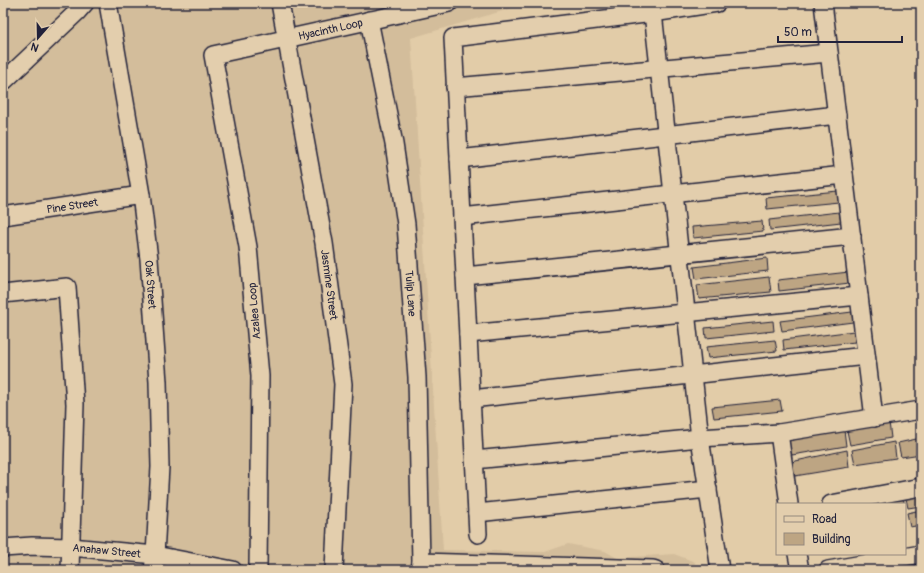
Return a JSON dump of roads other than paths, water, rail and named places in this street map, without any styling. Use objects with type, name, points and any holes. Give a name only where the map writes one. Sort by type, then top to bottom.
[{"type":"street","points":[[3,82],[85,3]]},
{"type":"street","name":"Oak Street","points":[[108,3],[141,195],[149,259],[158,382],[160,467],[154,563]]},
{"type":"street","name":"Jasmine Street","points":[[280,3],[324,243],[343,384],[334,570]]},
{"type":"street","name":"Hyacinth Loop","points":[[212,55],[449,3]]},
{"type":"street","points":[[478,534],[453,38],[653,13],[717,3]]},
{"type":"street","points":[[823,3],[874,418]]},
{"type":"street","points":[[653,13],[700,438],[720,570]]},
{"type":"street","name":"Tulip Lane","points":[[369,20],[394,144],[406,224],[417,376],[421,566]]},
{"type":"street","points":[[455,87],[830,53]]},
{"type":"street","name":"Azalea Loop","points":[[212,55],[248,247],[260,376],[258,570]]},
{"type":"street","points":[[459,159],[837,115]]},
{"type":"street","points":[[462,217],[844,175]]},
{"type":"street","name":"Pine Street","points":[[3,216],[141,195]]},
{"type":"street","points":[[465,276],[852,236]]},
{"type":"street","points":[[3,294],[67,286],[75,404],[70,570]]},
{"type":"street","points":[[468,334],[859,296]]},
{"type":"street","points":[[471,399],[866,356]]},
{"type":"street","points":[[474,460],[700,438],[778,433],[921,410]]},
{"type":"street","points":[[778,433],[789,503]]},
{"type":"street","points":[[836,503],[921,487]]},
{"type":"street","points":[[477,513],[708,489]]},
{"type":"street","name":"Anahaw Street","points":[[3,548],[32,546],[71,547],[154,563],[233,570]]},
{"type":"street","points":[[828,570],[921,554]]},
{"type":"street","points":[[797,555],[800,570]]},
{"type":"street","points":[[421,566],[656,570]]}]
